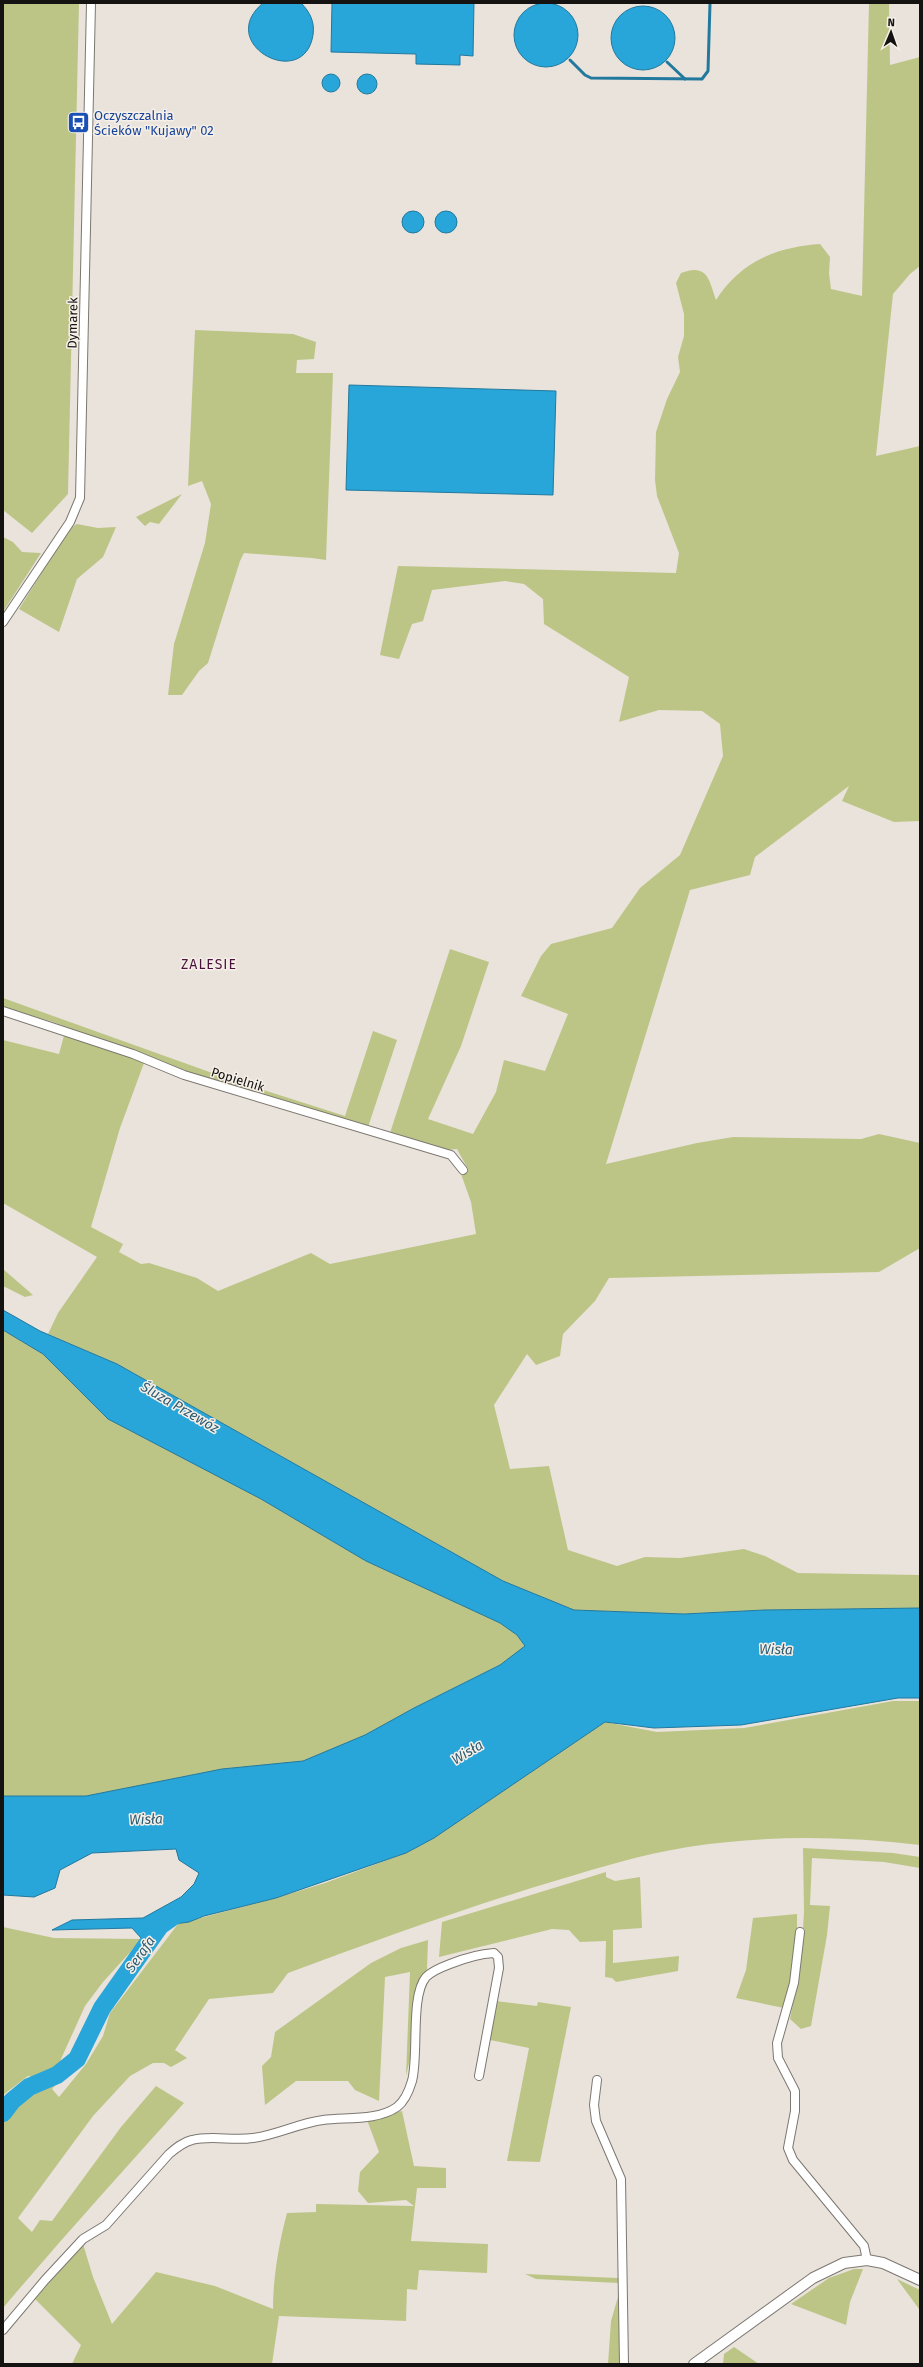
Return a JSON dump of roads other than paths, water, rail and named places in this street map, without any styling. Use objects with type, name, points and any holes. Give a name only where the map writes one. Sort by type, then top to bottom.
[{"type":"street","name":"Dymarek","points":[[3,622],[70,522],[80,498],[91,3]]},
{"type":"street","name":"Popielnik","points":[[3,1010],[55,1026],[191,1077],[451,1155],[463,1170]]},
{"type":"street","points":[[800,1932],[794,1983],[777,2043],[778,2058],[795,2091],[795,2111],[788,2150],[793,2160],[864,2246],[867,2260]]},
{"type":"street","points":[[3,2330],[45,2280],[78,2245],[106,2225],[169,2154],[181,2145],[197,2139],[242,2139],[265,2136],[316,2121],[365,2117],[391,2111],[398,2106],[407,2093],[414,2070],[418,2003],[423,1982],[430,1974],[447,1965],[466,1958],[494,1953],[498,1957],[499,1968],[479,2076]]},
{"type":"street","points":[[597,2080],[594,2105],[596,2121],[621,2179],[624,2364]]},
{"type":"street","points":[[694,2364],[828,2270],[844,2263],[867,2260],[895,2267],[920,2280]]},
{"type":"water","points":[[263,3],[301,3],[304,6],[311,18],[313,26],[313,35],[306,52],[294,60],[280,61],[266,56],[255,46],[249,33],[251,18]]},
{"type":"water","points":[[332,3],[474,3],[473,56],[460,55],[460,65],[416,64],[416,54],[331,52]]},
{"type":"water","points":[[540,3],[552,3],[569,12],[576,23],[578,35],[576,47],[569,58],[552,67],[540,67],[528,62],[519,53],[514,41],[514,29],[519,17],[528,8]]},
{"type":"water","points":[[637,6],[649,6],[666,15],[673,26],[675,38],[673,50],[666,61],[649,70],[637,70],[625,65],[616,56],[611,44],[611,32],[616,20],[625,11]]},
{"type":"water","points":[[327,74],[335,74],[340,79],[338,90],[335,92],[327,92],[322,87],[322,79]]},
{"type":"water","points":[[367,74],[374,77],[377,84],[374,91],[367,94],[360,91],[357,84],[360,77]]},
{"type":"water","points":[[413,211],[421,214],[424,222],[421,230],[413,233],[405,230],[402,222],[405,214]]},
{"type":"water","points":[[446,211],[454,214],[457,222],[454,230],[446,233],[438,230],[435,222],[438,214]]},
{"type":"water","points":[[349,385],[556,391],[553,495],[346,490]]},
{"type":"water","points":[[3,1310],[40,1331],[117,1364],[503,1581],[574,1610],[684,1614],[764,1610],[920,1608],[920,1698],[898,1698],[741,1725],[654,1728],[605,1722],[434,1838],[406,1853],[276,1898],[204,1916],[189,1922],[160,1926],[142,1939],[132,1928],[52,1930],[72,1920],[143,1918],[181,1897],[194,1884],[199,1873],[179,1860],[176,1849],[92,1853],[60,1870],[55,1888],[34,1897],[3,1895],[3,1796],[86,1796],[222,1769],[303,1761],[365,1735],[414,1708],[500,1665],[525,1646],[517,1635],[500,1623],[366,1561],[261,1499],[108,1419],[43,1354],[3,1330]]},
{"type":"waterway","points":[[570,60],[585,75],[591,78],[702,79],[708,71],[710,3]]},
{"type":"waterway","points":[[667,62],[685,79]]},
{"type":"waterway","name":"Serafa","points":[[3,2113],[12,2101],[29,2087],[57,2075],[77,2059],[102,2008],[160,1926],[180,1912]]},
{"type":"place","name":"Oczyszczalnia Ścieków \"Kujawy\" 02","points":[[79,122]]},
{"type":"district","name":"ZALESIE","points":[[209,964]]},
{"type":"water label","name":"Śluza Przewóz","points":[[180,1407]]},
{"type":"water label","name":"Wisła","points":[[776,1649]]},
{"type":"water label","name":"Wisła","points":[[467,1752]]},
{"type":"water label","name":"Wisła","points":[[146,1819]]}]
